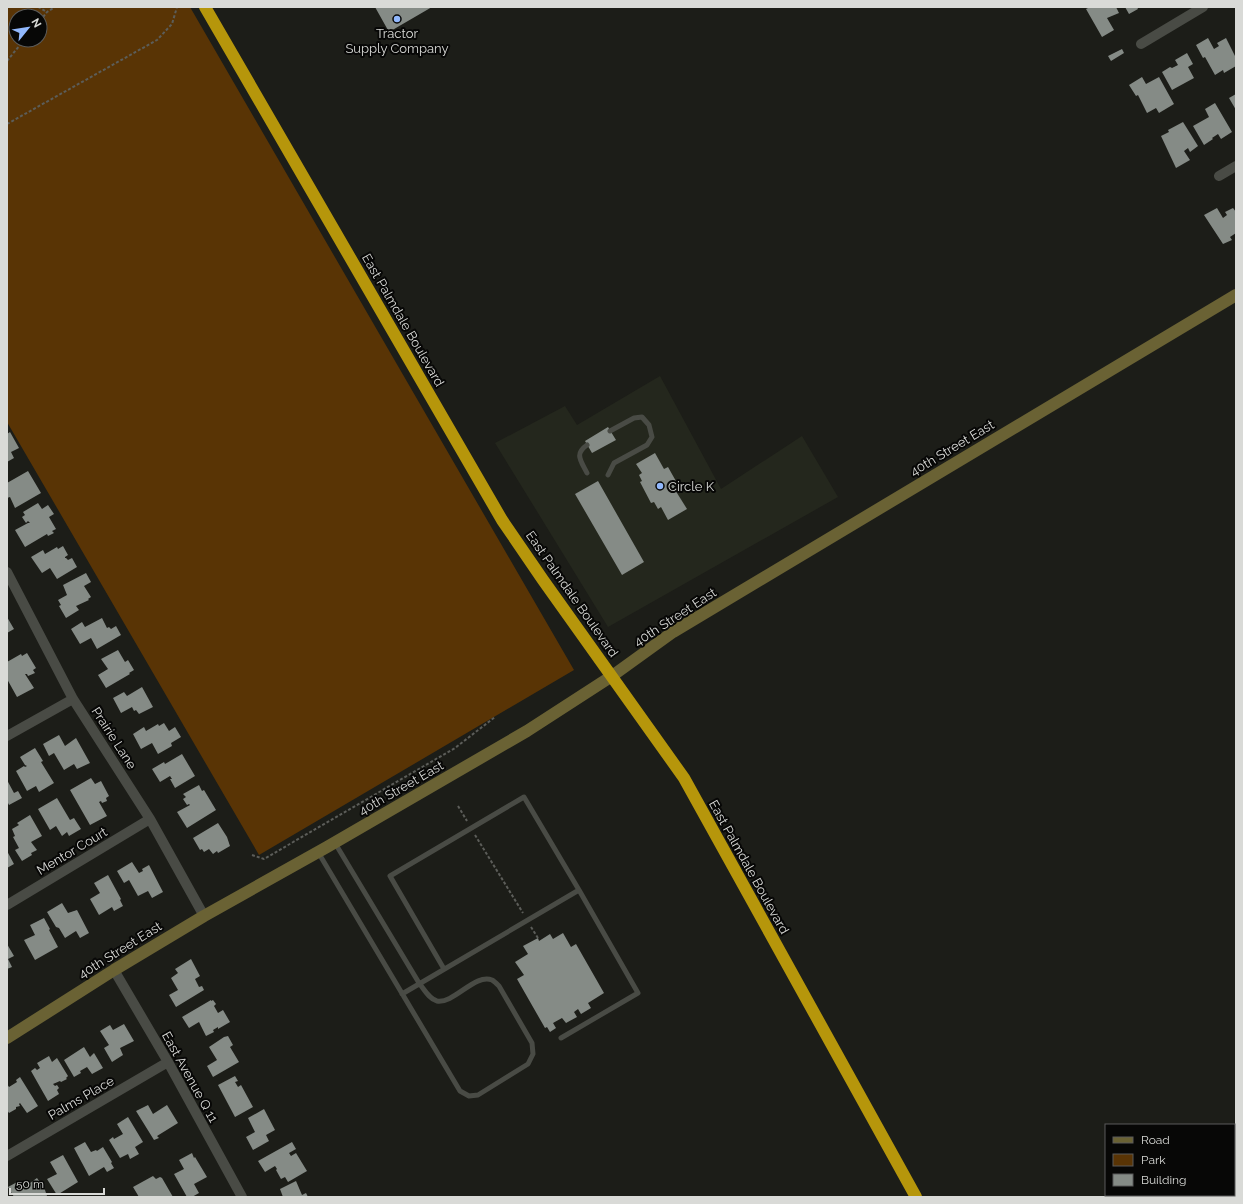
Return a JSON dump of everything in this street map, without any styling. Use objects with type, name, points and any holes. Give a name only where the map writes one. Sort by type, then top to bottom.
[{"type":"highway","name":"East Palmdale Boulevard","points":[[205,7],[502,520],[684,778],[916,1197]]},
{"type":"main road","name":"40th Street East","points":[[7,1038],[114,970],[204,916],[318,852],[527,730],[612,676],[680,628],[1236,295]]},
{"type":"street","points":[[1141,44],[1203,7]]},
{"type":"street","points":[[1219,176],[1236,166]]},
{"type":"street","name":"Prairie Lane","points":[[7,572],[72,699],[150,819],[204,916]]},
{"type":"street","points":[[7,736],[72,699]]},
{"type":"street","name":"Mentor Court","points":[[7,905],[150,819]]},
{"type":"street","name":"East Avenue Q 11","points":[[114,970],[168,1062],[242,1197]]},
{"type":"street","name":"Palms Place","points":[[7,1156],[168,1062]]},
{"type":"lane","points":[[608,475],[614,463],[647,445],[652,437],[649,425],[642,417],[634,418],[610,431]]},
{"type":"lane","points":[[587,445],[579,454],[579,459],[587,473]]},
{"type":"lane","points":[[444,968],[390,876],[524,797],[638,993],[561,1038]]},
{"type":"lane","points":[[318,852],[460,1091],[469,1096],[478,1095],[528,1064],[533,1054],[532,1042],[500,986],[491,980],[481,980],[444,1001],[436,1000],[429,996],[335,842]]},
{"type":"lane","points":[[402,994],[579,890]]},
{"type":"path","points":[[7,124],[157,40],[172,24],[177,7]]},
{"type":"path","points":[[7,60],[17,48]]},
{"type":"path","points":[[252,855],[264,859],[455,748],[495,717]]},
{"type":"path","points":[[458,806],[538,938]]},
{"type":"shaded area","points":[[660,376],[721,489],[802,436],[838,497],[608,627],[495,443],[565,406],[577,425]]},
{"type":"green space","points":[[7,7],[190,7],[574,670],[259,855],[7,422]]},
{"type":"building","name":"Tractor Supply Company","points":[[375,7],[432,7],[389,32]]},
{"type":"building","points":[[1090,7],[1116,7],[1119,13],[1107,18],[1114,30],[1102,37],[1086,9]]},
{"type":"building","points":[[1125,7],[1137,7],[1138,9],[1129,14]]},
{"type":"building","points":[[1208,38],[1214,49],[1219,46],[1217,43],[1226,38],[1236,58],[1236,66],[1224,73],[1223,70],[1215,75],[1196,45]]},
{"type":"building","points":[[1122,49],[1124,53],[1111,61],[1108,56]]},
{"type":"building","points":[[1187,53],[1193,64],[1188,67],[1194,78],[1172,90],[1162,72],[1170,67],[1172,68],[1178,65],[1175,60]]},
{"type":"building","points":[[1142,77],[1146,84],[1159,77],[1174,104],[1159,113],[1156,108],[1147,113],[1138,95],[1136,96],[1129,85]]},
{"type":"building","points":[[1236,94],[1236,110],[1229,98]]},
{"type":"building","points":[[1215,103],[1232,132],[1221,139],[1218,134],[1204,145],[1193,126],[1209,117],[1205,109]]},
{"type":"building","points":[[1183,122],[1198,146],[1190,152],[1188,148],[1184,151],[1190,160],[1176,168],[1161,136],[1169,132],[1168,130]]},
{"type":"building","points":[[1217,208],[1223,218],[1227,215],[1225,212],[1233,208],[1236,212],[1236,233],[1230,237],[1232,240],[1223,244],[1204,215]]},
{"type":"building","points":[[608,427],[616,440],[592,453],[585,441]]},
{"type":"building","points":[[10,432],[19,448],[11,452],[14,458],[7,462],[7,434]]},
{"type":"building","name":"Circle K","points":[[655,453],[664,469],[668,467],[681,490],[677,493],[687,509],[668,520],[661,507],[658,509],[654,502],[651,503],[640,482],[642,481],[639,475],[642,473],[636,464]]},
{"type":"building","points":[[28,471],[41,493],[15,508],[10,497],[7,498],[7,483]]},
{"type":"building","points":[[598,481],[644,562],[622,575],[575,494]]},
{"type":"building","points":[[38,503],[42,509],[48,505],[54,514],[49,517],[56,529],[52,531],[54,533],[48,536],[47,534],[25,547],[15,530],[30,523],[28,521],[26,523],[22,517],[25,515],[23,512]]},
{"type":"building","points":[[63,546],[68,555],[65,558],[68,560],[72,558],[77,567],[57,579],[50,568],[42,573],[31,557],[43,550],[45,554],[57,547],[58,549]]},
{"type":"building","points":[[86,573],[91,582],[84,586],[91,597],[88,599],[89,600],[76,606],[79,610],[66,618],[59,606],[61,605],[58,600],[67,595],[63,585]]},
{"type":"building","points":[[7,617],[14,629],[7,633]]},
{"type":"building","points":[[102,618],[107,628],[109,627],[111,629],[116,626],[121,635],[97,649],[91,638],[80,644],[71,629],[82,622],[85,627]]},
{"type":"building","points":[[118,650],[125,662],[128,660],[134,670],[129,673],[130,674],[106,688],[98,675],[108,669],[101,659]]},
{"type":"building","points":[[27,653],[36,668],[33,670],[35,673],[28,676],[25,674],[34,688],[17,697],[7,679],[7,662],[21,654],[22,656]]},
{"type":"building","points":[[142,687],[153,707],[139,714],[136,710],[134,711],[132,707],[121,713],[113,698],[124,692],[127,696]]},
{"type":"building","points":[[164,723],[169,731],[175,727],[181,737],[171,743],[172,746],[158,754],[152,743],[141,749],[133,734],[144,727],[146,731],[158,724],[159,726]]},
{"type":"building","points":[[59,735],[65,746],[76,738],[90,763],[77,769],[74,764],[64,770],[54,753],[49,756],[43,744]]},
{"type":"building","points":[[35,748],[43,761],[41,762],[54,783],[39,792],[36,786],[27,791],[16,771],[24,766],[27,766],[20,757]]},
{"type":"building","points":[[182,754],[195,776],[175,788],[170,776],[160,782],[152,769],[164,762],[165,764]]},
{"type":"building","points":[[91,778],[95,784],[101,781],[109,796],[106,798],[107,801],[102,803],[101,801],[99,802],[107,816],[90,825],[70,790]]},
{"type":"building","points":[[7,780],[14,793],[18,791],[22,798],[9,805],[7,801]]},
{"type":"building","points":[[199,785],[202,791],[204,790],[216,810],[187,828],[177,812],[190,805],[187,805],[183,799],[186,797],[183,794]]},
{"type":"building","points":[[57,798],[70,820],[74,818],[81,829],[69,836],[67,832],[62,836],[56,826],[50,830],[38,809]]},
{"type":"building","points":[[30,815],[42,836],[31,842],[37,850],[22,861],[15,850],[19,848],[13,837],[15,836],[12,829],[19,825],[17,823]]},
{"type":"building","points":[[218,823],[227,837],[230,846],[218,853],[217,851],[213,854],[209,849],[204,852],[202,849],[200,850],[193,838]]},
{"type":"building","points":[[7,851],[14,864],[7,868]]},
{"type":"building","points":[[132,862],[139,873],[143,871],[142,869],[149,865],[163,892],[152,898],[148,891],[138,896],[129,880],[124,883],[117,871]]},
{"type":"building","points":[[108,875],[121,899],[120,900],[123,906],[114,911],[112,907],[99,915],[90,899],[100,893],[94,883]]},
{"type":"building","points":[[62,903],[68,913],[77,910],[89,933],[80,938],[76,931],[65,938],[47,912]]},
{"type":"building","points":[[44,918],[58,947],[35,960],[24,940],[35,935],[30,925]]},
{"type":"building","points":[[563,933],[571,947],[576,944],[604,993],[588,1003],[591,1008],[581,1014],[578,1009],[574,1012],[577,1017],[566,1023],[562,1018],[553,1023],[556,1028],[550,1032],[547,1027],[545,1028],[517,979],[524,975],[515,962],[528,954],[523,946],[538,938],[539,941],[550,934],[553,939]]},
{"type":"building","points":[[7,944],[14,956],[8,959],[12,967],[7,969]]},
{"type":"building","points":[[191,959],[200,976],[195,979],[199,987],[202,986],[204,990],[176,1007],[169,995],[178,990],[171,978],[178,973],[175,969]]},
{"type":"building","points":[[213,1000],[216,1004],[214,1006],[218,1013],[223,1010],[230,1022],[218,1029],[218,1027],[213,1030],[214,1032],[206,1036],[199,1022],[189,1028],[182,1017]]},
{"type":"building","points":[[124,1024],[134,1041],[120,1048],[123,1055],[112,1062],[104,1048],[109,1045],[100,1031],[110,1025],[113,1030]]},
{"type":"building","points":[[228,1036],[233,1045],[230,1047],[239,1062],[213,1077],[207,1066],[217,1060],[209,1047]]},
{"type":"building","points":[[84,1047],[90,1057],[94,1053],[103,1068],[92,1074],[87,1067],[74,1077],[64,1060]]},
{"type":"building","points":[[49,1056],[52,1062],[57,1058],[68,1076],[66,1078],[67,1079],[53,1084],[55,1086],[57,1085],[59,1088],[57,1090],[59,1094],[48,1101],[31,1071],[35,1068],[37,1070],[40,1068],[37,1063]]},
{"type":"building","points":[[235,1076],[238,1081],[235,1082],[238,1087],[241,1085],[253,1107],[235,1117],[218,1085]]},
{"type":"building","points":[[20,1077],[38,1106],[27,1113],[20,1103],[20,1106],[16,1107],[16,1109],[9,1113],[7,1110],[7,1084],[9,1087],[17,1082],[16,1080]]},
{"type":"building","points":[[148,1105],[153,1114],[167,1105],[178,1123],[157,1136],[159,1138],[154,1140],[136,1111]]},
{"type":"building","points":[[264,1109],[275,1130],[266,1135],[269,1141],[253,1150],[246,1137],[255,1132],[248,1118]]},
{"type":"building","points":[[128,1117],[143,1142],[135,1147],[139,1154],[130,1159],[128,1154],[120,1158],[109,1140],[123,1134],[117,1124]]},
{"type":"building","points":[[85,1142],[91,1152],[97,1151],[103,1147],[114,1168],[107,1172],[104,1167],[89,1176],[74,1148]]},
{"type":"building","points":[[292,1142],[296,1149],[289,1153],[291,1156],[296,1153],[307,1171],[288,1182],[285,1177],[281,1179],[275,1166],[265,1172],[258,1161]]},
{"type":"building","points":[[192,1153],[207,1177],[194,1184],[199,1193],[192,1197],[187,1197],[174,1174],[184,1169],[179,1160]]},
{"type":"building","points":[[63,1155],[78,1182],[57,1195],[47,1179],[57,1174],[50,1162]]},
{"type":"building","points":[[153,1176],[156,1179],[160,1177],[162,1178],[173,1197],[139,1197],[133,1187]]},
{"type":"building","points":[[37,1178],[45,1190],[46,1197],[14,1197],[8,1187],[19,1181],[25,1190],[26,1186]]},
{"type":"building","points":[[296,1181],[302,1195],[306,1193],[308,1197],[283,1197],[280,1189]]},
{"type":"place","name":"Tractor Supply Company","points":[[397,19]]},
{"type":"place","name":"Circle K","points":[[660,486]]}]
